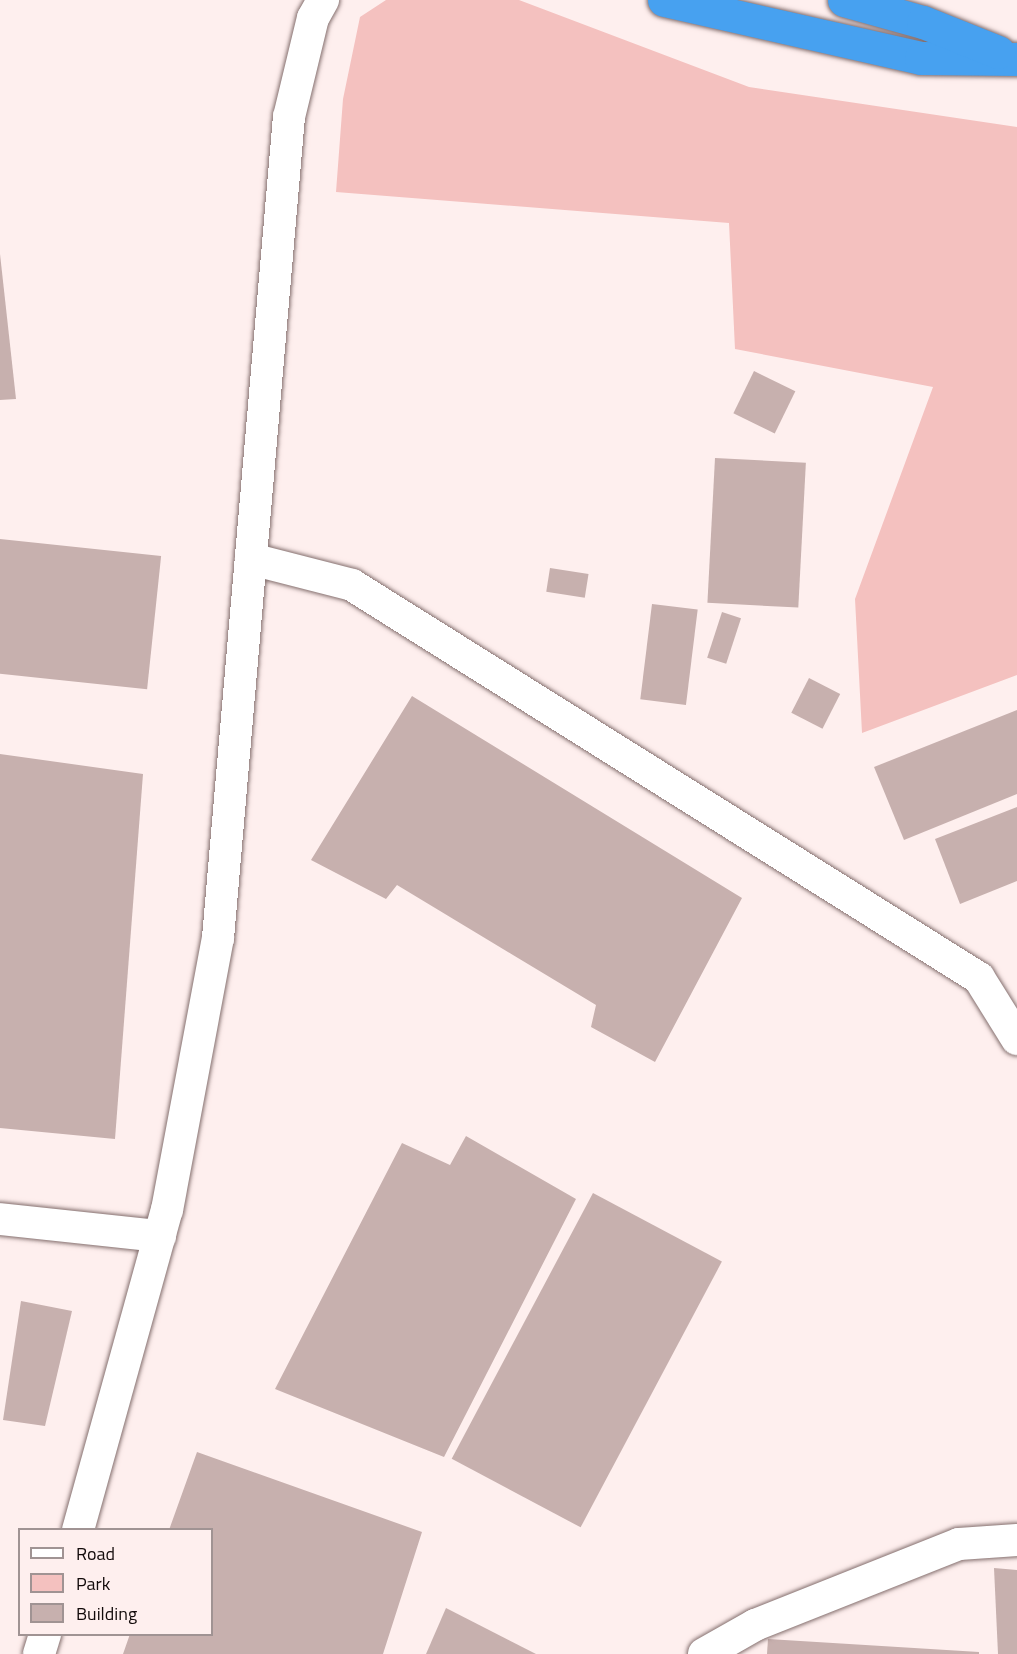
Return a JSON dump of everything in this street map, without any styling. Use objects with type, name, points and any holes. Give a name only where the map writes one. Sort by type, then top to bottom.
[{"type":"highway","points":[[664,0],[921,58],[1016,59]]},
{"type":"highway","points":[[844,0],[923,21],[1016,59]]},
{"type":"street","points":[[79,1528],[160,1236],[218,938],[290,117],[313,18],[323,0]]},
{"type":"street","points":[[251,559],[352,585],[979,978],[1017,1039]]},
{"type":"street","points":[[0,1220],[160,1236]]},
{"type":"street","points":[[704,1654],[755,1625],[959,1544],[1017,1540]]},
{"type":"street","points":[[39,1654],[45,1636]]},
{"type":"green space","points":[[386,0],[519,0],[749,87],[1017,127],[1017,675],[862,733],[855,599],[933,387],[735,349],[729,223],[336,192],[343,99],[360,17]]},
{"type":"building","points":[[0,254],[16,399],[0,400]]},
{"type":"building","points":[[754,371],[795,391],[775,433],[733,413]]},
{"type":"building","points":[[715,458],[806,463],[798,608],[707,603]]},
{"type":"building","points":[[0,539],[161,556],[147,689],[0,674]]},
{"type":"building","points":[[550,568],[589,574],[585,598],[546,592]]},
{"type":"building","points":[[652,604],[698,610],[686,705],[640,699]]},
{"type":"building","points":[[722,612],[741,618],[726,664],[707,658]]},
{"type":"building","points":[[809,678],[840,694],[822,729],[791,713]]},
{"type":"building","points":[[412,696],[742,898],[655,1062],[591,1027],[596,1005],[397,885],[386,899],[311,860]]},
{"type":"building","points":[[1017,710],[1017,794],[904,840],[874,767]]},
{"type":"building","points":[[0,754],[143,774],[115,1139],[0,1128]]},
{"type":"building","points":[[1017,807],[1017,881],[960,904],[935,839]]},
{"type":"building","points":[[466,1136],[576,1199],[444,1457],[275,1389],[402,1143],[450,1165]]},
{"type":"building","points":[[593,1193],[722,1262],[581,1527],[452,1459]]},
{"type":"building","points":[[21,1301],[72,1311],[45,1426],[3,1420]]},
{"type":"building","points":[[197,1452],[422,1532],[383,1654],[123,1654],[129,1636],[213,1636],[213,1528],[170,1528]]},
{"type":"building","points":[[994,1568],[1017,1570],[1017,1654],[998,1654]]},
{"type":"building","points":[[446,1608],[536,1654],[426,1654]]},
{"type":"building","points":[[768,1639],[979,1652],[979,1654],[767,1654]]}]
